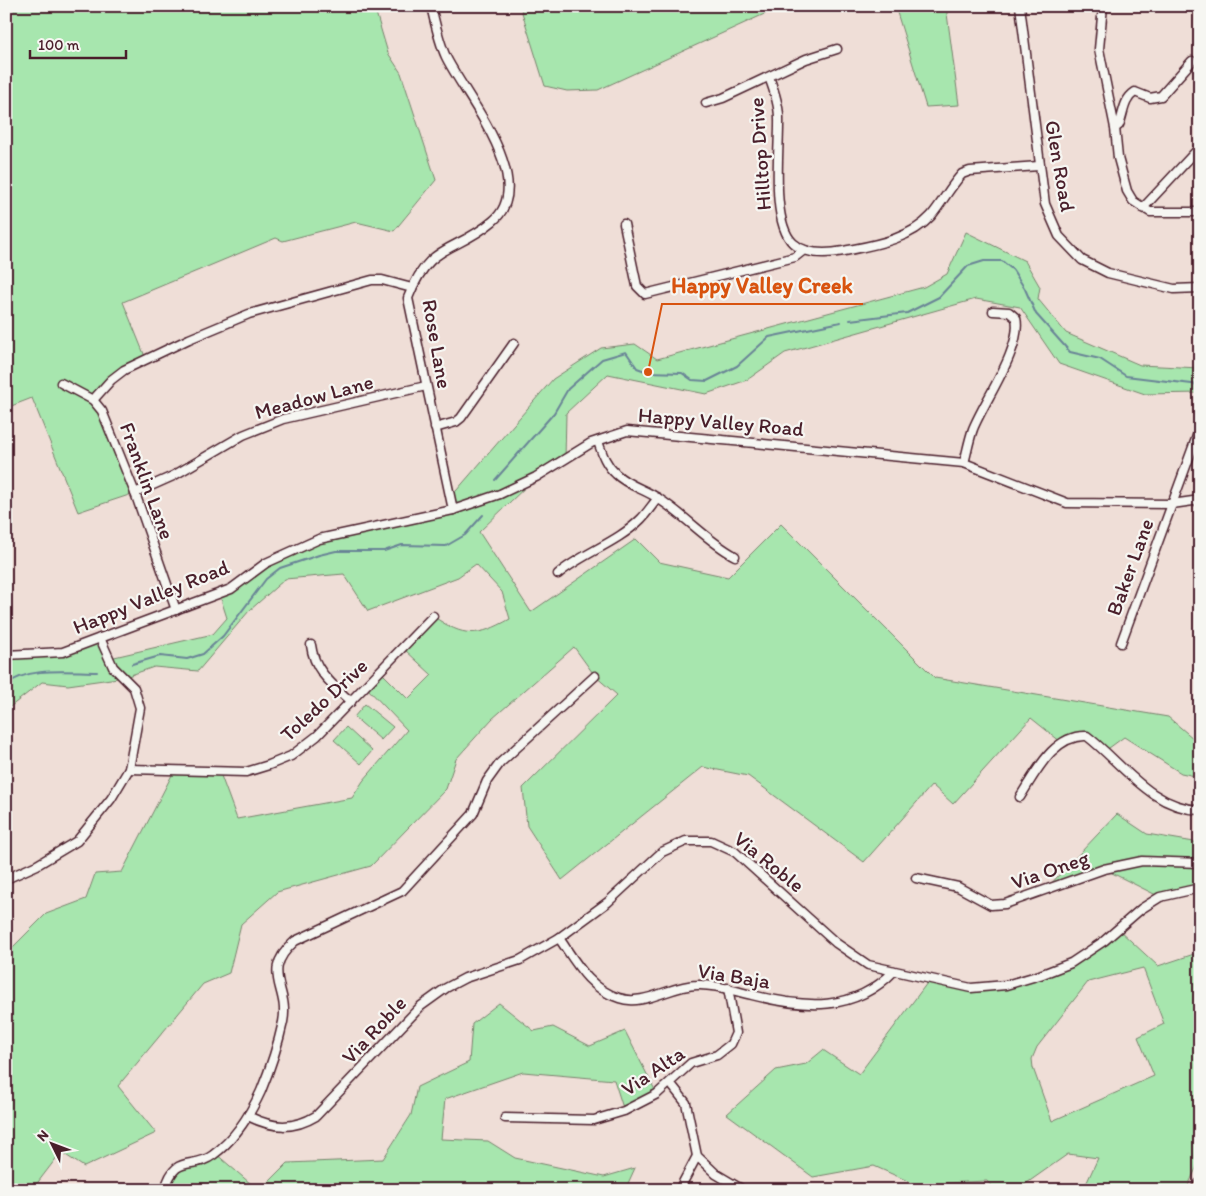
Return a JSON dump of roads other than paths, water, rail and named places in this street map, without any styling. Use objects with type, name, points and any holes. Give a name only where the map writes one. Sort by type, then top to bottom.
[{"type":"highway","points":[[1198,1190],[1200,1185]]},
{"type":"street","name":"Rose Lane","points":[[431,6],[446,57],[496,142],[505,161],[506,203],[499,216],[486,226],[438,253],[427,262],[408,298],[409,310],[453,510]]},
{"type":"street","name":"Glen Road","points":[[1020,6],[1045,204],[1059,236],[1082,260],[1108,273],[1174,289],[1200,288]]},
{"type":"street","points":[[1103,6],[1099,50],[1115,128],[1118,158],[1127,191],[1133,201],[1143,208],[1163,213],[1200,212]]},
{"type":"street","points":[[706,103],[723,98],[806,59],[836,49]]},
{"type":"street","points":[[1115,128],[1119,126],[1130,96],[1135,92],[1150,98],[1161,96],[1192,60]]},
{"type":"street","name":"Hilltop Drive","points":[[769,77],[774,90],[779,117],[776,159],[782,218],[793,243],[804,250]]},
{"type":"street","points":[[1143,208],[1200,147]]},
{"type":"street","points":[[624,224],[637,286],[645,294],[795,257],[804,250],[832,253],[893,239],[919,227],[931,216],[962,174],[970,171],[1039,166]]},
{"type":"street","points":[[61,383],[93,400],[111,380],[137,363],[249,314],[372,280],[382,280],[412,288]]},
{"type":"street","points":[[964,463],[974,429],[999,377],[1017,333],[1016,318],[1009,312],[993,311]]},
{"type":"street","points":[[435,428],[456,422],[462,418],[514,343]]},
{"type":"street","name":"Meadow Lane","points":[[135,493],[173,476],[243,435],[283,420],[426,386]]},
{"type":"street","name":"Franklin Lane","points":[[93,400],[102,411],[135,493],[176,610]]},
{"type":"street","name":"Baker Lane","points":[[1121,643],[1200,428]]},
{"type":"street","name":"Happy Valley Road","points":[[6,655],[63,652],[231,589],[266,563],[319,540],[453,510],[500,494],[536,477],[598,441],[627,431],[964,463],[1067,503],[1172,504],[1200,500]]},
{"type":"street","points":[[598,441],[604,459],[615,474],[626,482],[658,498],[712,542],[736,556]]},
{"type":"street","points":[[558,574],[570,564],[618,537],[640,520],[658,498]]},
{"type":"street","name":"Toledo Drive","points":[[128,769],[220,773],[246,772],[270,765],[304,748],[433,616]]},
{"type":"street","points":[[6,879],[37,865],[77,841],[111,800],[128,769],[140,708],[134,688],[113,667],[100,638]]},
{"type":"street","points":[[311,645],[312,655],[323,676],[351,702]]},
{"type":"street","points":[[165,1190],[172,1170],[184,1163],[212,1156],[250,1116],[268,1074],[283,1021],[276,972],[282,952],[295,941],[402,891],[473,814],[487,781],[500,763],[595,676]]},
{"type":"street","points":[[1020,797],[1041,764],[1061,742],[1076,735],[1087,736],[1160,799],[1184,810],[1200,810]]},
{"type":"street","name":"Via Roble","points":[[250,1116],[274,1126],[290,1127],[307,1122],[322,1111],[396,1032],[436,995],[478,972],[520,960],[558,938],[608,902],[662,852],[686,841],[702,840],[719,843],[735,852],[852,955],[868,965],[970,988],[1015,982],[1072,963],[1104,942],[1141,909],[1160,897],[1200,888]]},
{"type":"street","name":"Via Oneg","points":[[916,878],[958,887],[991,905],[1005,904],[1104,869],[1142,861],[1200,863]]},
{"type":"street","name":"Via Baja","points":[[558,938],[586,978],[600,989],[620,999],[642,999],[697,984],[728,988],[753,996],[814,1006],[836,1004],[869,991],[894,971]]},
{"type":"street","name":"Via Alta","points":[[505,1118],[594,1120],[604,1118],[624,1111],[671,1084],[691,1062],[717,1055],[726,1049],[735,1037],[728,988]]},
{"type":"street","points":[[671,1084],[686,1103],[697,1156],[716,1174],[743,1190]]},
{"type":"street","points":[[679,1190],[697,1156]]},
{"type":"waterway","points":[[850,320],[907,313],[939,297],[968,266],[984,261],[1002,261],[1013,270],[1025,289],[1036,314],[1070,352],[1100,359],[1126,376],[1200,385]]},
{"type":"waterway","points":[[495,480],[554,413],[568,389],[602,359],[626,352],[637,368],[648,372],[682,373],[692,380],[707,381],[737,366],[769,337],[841,322]]},
{"type":"waterway","points":[[132,664],[160,656],[187,659],[203,654],[223,636],[266,579],[280,568],[336,551],[384,551],[402,545],[446,546],[465,535],[483,515]]},
{"type":"waterway","points":[[6,685],[26,675],[49,671],[97,672]]},
{"type":"place","name":"Happy Valley Creek","points":[[648,372]]}]
